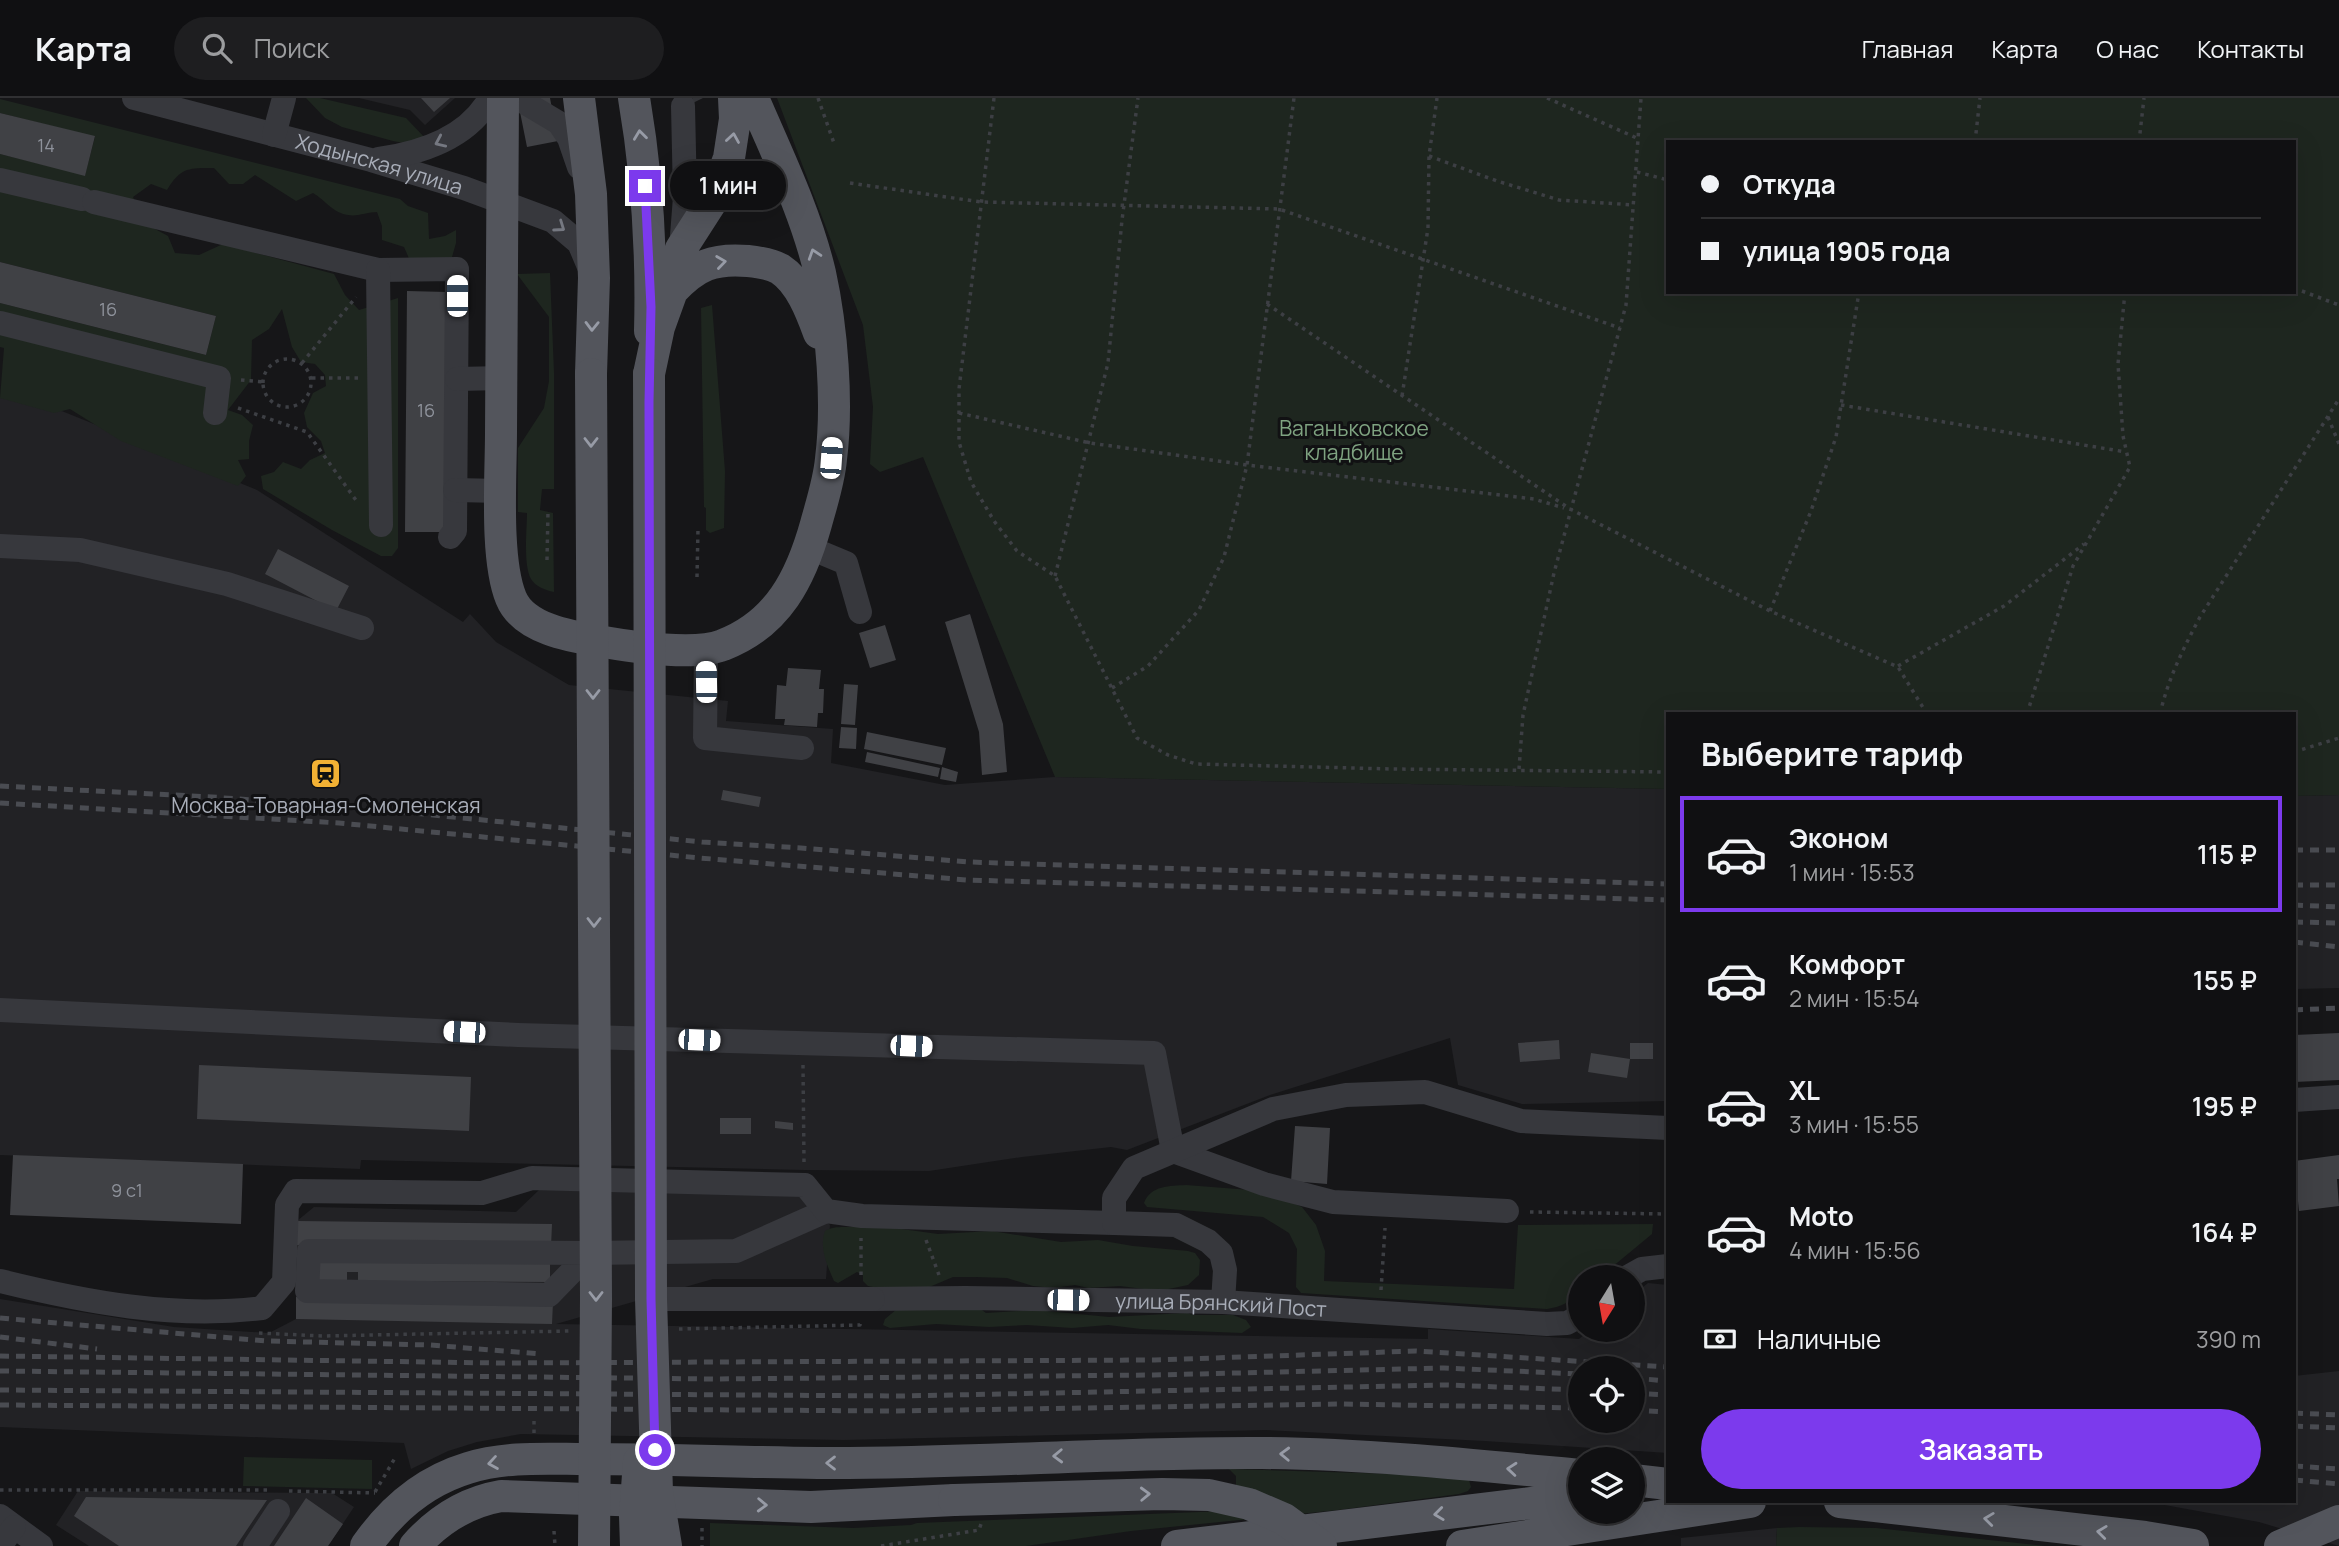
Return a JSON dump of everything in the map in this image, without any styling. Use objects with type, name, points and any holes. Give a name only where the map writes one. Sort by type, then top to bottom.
[{"type":"main road","points":[[504,98],[501,491],[505,579],[513,603],[547,630],[567,636],[629,646],[706,650],[722,646],[752,631],[785,599],[810,548],[826,489],[831,458],[834,411],[828,318],[819,270],[802,218],[753,98]]},
{"type":"main road","points":[[579,98],[591,194],[594,278],[591,374],[596,1298],[594,1546]]},
{"type":"main road","points":[[634,98],[640,131],[647,213],[651,307],[651,1299],[657,1492],[666,1546]]},
{"type":"main road","points":[[649,374],[681,249],[702,219],[723,176],[733,138],[734,98]]},
{"type":"main road","points":[[672,291],[686,276],[719,260],[761,262],[779,269],[791,279],[802,295],[814,319],[831,370]]},
{"type":"main road","points":[[636,1546],[635,1516],[651,1299]]},
{"type":"main road","points":[[366,1546],[385,1520],[433,1483],[468,1468],[508,1461],[693,1459],[844,1463],[1265,1453],[1413,1460],[1568,1474]]},
{"type":"main road","points":[[1645,1481],[1666,1484]]},
{"type":"main road","points":[[1645,1494],[1666,1493]]},
{"type":"main road","points":[[415,1546],[433,1527],[458,1511],[479,1501],[501,1496],[811,1507],[1162,1494],[1209,1495],[1249,1504],[1284,1519],[1321,1546]]},
{"type":"main road","points":[[1177,1546],[1568,1498]]},
{"type":"main road","points":[[1462,1546],[1743,1503]]},
{"type":"main road","points":[[1849,1503],[2145,1536],[2193,1545]]},
{"type":"main road","points":[[2280,1546],[2339,1521]]},
{"type":"street","name":"Ходынская улица","points":[[134,98],[371,160],[464,188],[553,221],[579,243],[594,278]]},
{"type":"street","points":[[274,135],[284,98]]},
{"type":"street","points":[[371,160],[416,152],[449,138],[471,123],[490,98]]},
{"type":"street","points":[[504,98],[513,111],[564,143],[575,159]]},
{"type":"street","points":[[517,98],[559,123],[569,138],[591,194]]},
{"type":"street","points":[[681,249],[685,197],[697,141],[698,118],[689,104]]},
{"type":"street","points":[[0,180],[378,270],[457,269],[455,531],[450,537]]},
{"type":"street","points":[[378,270],[381,515]]},
{"type":"street","points":[[0,323],[219,378],[215,413]]},
{"type":"street","points":[[457,379],[502,378]]},
{"type":"street","points":[[455,489],[501,491]]},
{"type":"street","points":[[0,546],[94,553],[227,584],[362,628]]},
{"type":"street","points":[[810,548],[846,563],[860,611]]},
{"type":"street","points":[[706,650],[705,738],[802,748]]},
{"type":"street","points":[[0,1010],[505,1034],[1154,1053],[1173,1151]]},
{"type":"street","points":[[1114,1223],[1114,1198],[1134,1168],[1273,1109],[1346,1094],[1425,1092],[1521,1121],[1666,1128]]},
{"type":"street","points":[[2296,1100],[2339,1097]]},
{"type":"street","points":[[1173,1151],[1264,1184],[1333,1202],[1507,1212]]},
{"type":"street","points":[[0,1280],[74,1299],[149,1309],[231,1312],[262,1308],[284,1282],[287,1205],[296,1191],[482,1193],[532,1178],[804,1185],[826,1211]]},
{"type":"street","points":[[590,1253],[549,1294],[307,1291],[309,1251],[736,1251],[826,1211],[862,1216],[1176,1225],[1208,1241],[1221,1253],[1225,1270],[1223,1303]]},
{"type":"street","points":[[1645,1269],[1666,1266]]},
{"type":"street","name":"улица Брянский Пост","points":[[651,1299],[965,1298],[1223,1303],[1547,1324],[1568,1322]]},
{"type":"street","points":[[255,1546],[276,1497]]},
{"type":"street","points":[[5,1530],[41,1546]]},
{"type":"path","points":[[818,98],[835,146]]},
{"type":"path","points":[[994,98],[959,389],[959,442],[971,482],[994,521],[1017,551],[1055,576],[1137,738],[1168,755],[1196,764],[1666,772]]},
{"type":"path","points":[[1055,576],[1108,363],[1138,98]]},
{"type":"path","points":[[1112,688],[1148,666],[1199,610],[1224,557],[1247,465],[1294,98]]},
{"type":"path","points":[[1402,396],[1428,228],[1429,156],[1437,98]]},
{"type":"path","points":[[1547,98],[1639,139]]},
{"type":"path","points":[[1518,769],[1523,715],[1570,509],[1626,305],[1642,98]]},
{"type":"path","points":[[1975,140],[1980,98]]},
{"type":"path","points":[[2139,140],[2144,98]]},
{"type":"path","points":[[1429,156],[1559,201],[1634,205]]},
{"type":"path","points":[[1637,172],[1666,179]]},
{"type":"path","points":[[850,183],[981,202],[1279,209],[1620,328]]},
{"type":"path","points":[[302,363],[378,270]]},
{"type":"path","points":[[2296,289],[2339,305]]},
{"type":"path","points":[[1770,611],[1811,511],[1836,437],[1859,294]]},
{"type":"path","points":[[2028,712],[2073,566],[2130,467],[2126,452],[2118,364],[2124,294]]},
{"type":"path","points":[[1267,304],[1570,509],[1770,611],[1898,667],[1926,712]]},
{"type":"path","points":[[291,359],[302,363],[308,370],[312,386],[307,399],[292,408],[274,404],[264,390],[263,382],[268,368],[275,362],[291,359]]},
{"type":"path","points":[[263,382],[219,378],[231,405],[307,432],[359,505],[381,515]]},
{"type":"path","points":[[2160,712],[2165,692],[2181,652],[2200,617],[2339,399]]},
{"type":"path","points":[[1841,405],[2126,452]]},
{"type":"path","points":[[959,413],[1090,443],[1247,465],[1534,499],[1570,509]]},
{"type":"path","points":[[2328,416],[2339,444]]},
{"type":"path","points":[[547,560],[548,511]]},
{"type":"path","points":[[697,577],[698,528]]},
{"type":"path","points":[[1898,667],[2004,606],[2086,543]]},
{"type":"path","points":[[2296,751],[2339,738]]},
{"type":"path","points":[[803,1043],[804,1185]]},
{"type":"path","points":[[1382,1283],[1387,1205]]},
{"type":"path","points":[[1507,1212],[1666,1214]]},
{"type":"path","points":[[667,1329],[860,1325],[865,1298],[862,1216]]},
{"type":"path","points":[[918,1218],[939,1275]]},
{"type":"path","points":[[253,1333],[322,1336],[570,1331]]},
{"type":"path","points":[[534,1421],[534,1438]]},
{"type":"path","points":[[368,1501],[395,1458]]},
{"type":"path","points":[[0,1490],[276,1497],[374,1493]]},
{"type":"path","points":[[881,1546],[979,1530],[982,1522]]},
{"type":"path","points":[[702,1526],[702,1546]]},
{"type":"path","points":[[554,1531],[555,1546]]},
{"type":"shaded area","points":[[359,98],[455,98],[425,125],[410,110]]},
{"type":"shaded area","points":[[0,397],[37,401],[257,490],[463,622],[470,614],[496,642],[569,685],[728,701],[726,721],[833,729],[831,763],[945,785],[1055,777],[1666,789],[1666,1101],[1522,1104],[1458,1085],[1450,1038],[1270,1095],[1127,1150],[1111,1147],[929,1171],[361,1160],[360,1169],[0,1155]]},
{"type":"shaded area","points":[[2339,795],[2339,988],[2296,989],[2296,796]]},
{"type":"shaded area","points":[[540,1189],[802,1195],[830,1225],[826,1279],[713,1279],[556,1324],[1428,1339],[1428,1329],[1568,1338],[1568,1342],[1645,1342],[1645,1285],[1648,1283],[1666,1285],[1666,1453],[1645,1451],[1645,1447],[1577,1447],[1265,1430],[844,1440],[521,1434],[477,1442],[448,1451],[411,1469],[404,1443],[0,1427],[0,1299],[174,1327],[269,1333],[296,1319],[297,1221],[314,1207],[516,1212]]},
{"type":"shaded area","points":[[2339,1371],[2339,1546],[2259,1522],[2154,1503],[2296,1503],[2296,1376]]},
{"type":"shaded area","points":[[78,1491],[332,1493],[354,1507],[328,1546],[89,1546],[56,1525]]},
{"type":"shaded area","points":[[1777,1528],[1776,1546],[1681,1546],[1681,1538]]},
{"type":"green space","points":[[306,98],[320,98],[406,118],[426,139],[404,143],[342,127],[325,118]]},
{"type":"green space","name":"Ваганьковское кладбище","points":[[777,98],[2339,98],[2339,795],[2296,796],[2296,712],[1666,712],[1666,789],[1055,777],[923,457],[880,472],[870,464],[873,407],[863,325]]},
{"type":"green space","points":[[0,99],[400,199],[408,206],[428,213],[429,239],[445,236],[456,230],[452,257],[411,263],[404,247],[382,240],[382,226],[377,212],[343,214],[313,193],[296,201],[255,175],[243,184],[229,184],[214,168],[186,170],[167,190],[151,184],[133,197],[144,223],[168,236],[175,253],[199,255],[223,244],[334,274],[345,295],[359,310],[398,298],[398,548],[392,556],[381,556],[263,489],[261,476],[274,472],[283,462],[301,469],[310,460],[325,453],[321,441],[307,427],[304,413],[313,393],[326,386],[325,375],[315,364],[301,362],[292,347],[282,309],[269,329],[252,340],[251,380],[228,410],[242,415],[253,425],[249,441],[249,459],[238,460],[246,476],[238,486],[121,441],[70,409],[54,413],[0,398],[4,348],[0,347],[0,303],[206,355],[216,316],[0,262],[0,154],[85,175],[95,137],[0,113]]},
{"type":"green space","points":[[550,273],[554,373],[554,489],[542,489],[540,510],[553,513],[554,592],[541,588],[531,579],[526,556],[527,513],[518,512],[518,448],[544,408],[549,381],[549,317],[517,274]]},
{"type":"green space","points":[[712,305],[725,471],[724,528],[710,533],[706,530],[704,507],[701,308]]},
{"type":"green space","points":[[1168,1186],[1263,1191],[1302,1207],[1316,1225],[1325,1251],[1324,1281],[1514,1289],[1518,1225],[1653,1224],[1652,1234],[1615,1265],[1568,1265],[1568,1302],[1547,1309],[1301,1293],[1296,1287],[1297,1249],[1289,1233],[1263,1217],[1147,1207],[1144,1203],[1151,1193]]},
{"type":"green space","points":[[864,1226],[938,1234],[992,1231],[1061,1242],[1098,1240],[1188,1251],[1195,1253],[1200,1260],[1199,1275],[1188,1285],[1159,1291],[1120,1286],[1088,1288],[1075,1285],[1054,1288],[1033,1286],[1007,1278],[953,1277],[927,1288],[898,1292],[868,1286],[863,1281],[863,1275],[857,1272],[838,1283],[834,1281],[823,1250],[825,1231]]},
{"type":"green space","points":[[979,1308],[986,1313],[1037,1310],[1109,1317],[1187,1313],[1233,1315],[1246,1320],[1251,1327],[1242,1333],[1108,1325],[1072,1328],[936,1324],[890,1328],[883,1325],[885,1319],[897,1309]]},
{"type":"green space","points":[[244,1457],[372,1460],[372,1489],[243,1486]]},
{"type":"green space","points":[[1229,1469],[1460,1476],[1469,1480],[1471,1487],[1459,1494],[1338,1510],[1131,1531],[1026,1546],[710,1546],[710,1523],[853,1528],[1225,1511],[1236,1504],[1236,1476]]},
{"type":"green space","points":[[1777,1528],[1876,1528],[2045,1546],[1776,1546]]},
{"type":"building","points":[[421,98],[450,98],[434,112]]},
{"type":"building","points":[[532,98],[550,98],[558,141],[527,147],[518,102]]},
{"type":"building","points":[[0,113],[95,136],[85,176],[0,154]]},
{"type":"building","points":[[0,262],[216,316],[206,355],[0,303]]},
{"type":"building","points":[[407,291],[447,292],[445,532],[405,532]]},
{"type":"building","points":[[278,549],[349,586],[336,611],[265,574]]},
{"type":"building","points":[[970,614],[1003,724],[1007,772],[982,775],[979,732],[945,622]]},
{"type":"building","points":[[885,625],[896,660],[870,668],[859,633]]},
{"type":"building","points":[[788,668],[821,670],[819,689],[824,689],[823,713],[818,713],[817,727],[784,725],[785,719],[775,719],[777,685],[786,686]]},
{"type":"building","points":[[844,684],[858,685],[855,725],[841,724]]},
{"type":"building","points":[[841,727],[857,728],[856,749],[839,748]]},
{"type":"building","points":[[867,732],[946,748],[942,765],[864,749]]},
{"type":"building","points":[[867,752],[940,768],[938,777],[865,762]]},
{"type":"building","points":[[942,767],[958,772],[956,782],[940,779]]},
{"type":"building","points":[[723,790],[761,797],[759,807],[721,800]]},
{"type":"building","points":[[2339,1033],[2339,1080],[2296,1082],[2296,1035]]},
{"type":"building","points":[[1559,1040],[1560,1059],[1520,1062],[1518,1043]]},
{"type":"building","points":[[1630,1043],[1653,1043],[1653,1059],[1630,1059]]},
{"type":"building","points":[[1591,1053],[1630,1059],[1627,1078],[1588,1072]]},
{"type":"building","points":[[199,1065],[471,1077],[469,1131],[197,1119]]},
{"type":"building","points":[[720,1118],[751,1118],[751,1134],[720,1134]]},
{"type":"building","points":[[775,1121],[793,1123],[793,1130],[775,1128]]},
{"type":"building","points":[[1295,1126],[1330,1128],[1327,1184],[1291,1181]]},
{"type":"building","points":[[13,1155],[243,1164],[241,1224],[10,1215]]},
{"type":"building","points":[[2339,1155],[2339,1206],[2299,1211],[2296,1161]]},
{"type":"building","points":[[297,1221],[552,1224],[551,1247],[297,1245]]},
{"type":"building","points":[[319,1261],[550,1262],[550,1282],[358,1281],[358,1272],[347,1272],[347,1281],[319,1281]]},
{"type":"building","points":[[296,1297],[553,1302],[552,1324],[296,1319]]},
{"type":"building","points":[[86,1497],[267,1500],[236,1546],[119,1546],[74,1516]]},
{"type":"building","points":[[306,1498],[343,1524],[328,1546],[274,1546]]},
{"type":"tunnel","points":[[693,98],[695,102]]},
{"type":"railway","points":[[0,786],[373,809],[702,842],[969,862],[1666,884]]},
{"type":"railway","points":[[0,803],[339,823],[700,858],[967,880],[1666,900]]},
{"type":"railway","points":[[2296,850],[2339,850]]},
{"type":"railway","points":[[2296,885],[2339,885]]},
{"type":"railway","points":[[2296,905],[2339,907]]},
{"type":"railway","points":[[2296,922],[2339,923]]},
{"type":"railway","points":[[2296,942],[2339,947]]},
{"type":"railway","points":[[2296,1010],[2339,1008]]},
{"type":"railway","points":[[0,1318],[266,1341],[430,1345],[541,1354]]},
{"type":"railway","points":[[0,1337],[97,1349]]},
{"type":"railway","points":[[0,1356],[498,1363],[1155,1360],[1416,1351],[1666,1367]]},
{"type":"railway","points":[[0,1371],[713,1379],[1154,1375],[1444,1368],[1568,1373]]},
{"type":"railway","points":[[1645,1379],[1666,1381]]},
{"type":"railway","points":[[0,1390],[902,1396],[1446,1385],[1568,1390]]},
{"type":"railway","points":[[1645,1394],[1666,1395]]},
{"type":"railway","points":[[0,1405],[896,1411],[1340,1404],[1568,1408]]},
{"type":"railway","points":[[1645,1411],[1666,1412]]},
{"type":"railway","points":[[2296,1413],[2339,1415]]},
{"type":"railway","points":[[2296,1426],[2339,1428]]},
{"type":"railway","points":[[2296,1466],[2339,1469]]},
{"type":"railway","points":[[2296,1480],[2339,1484]]},
{"type":"place","name":"Москва-Товарная-Смоленская","points":[[326,773]]},
{"type":"route","points":[[645,186],[651,307],[651,1299],[655,1450]]}]
